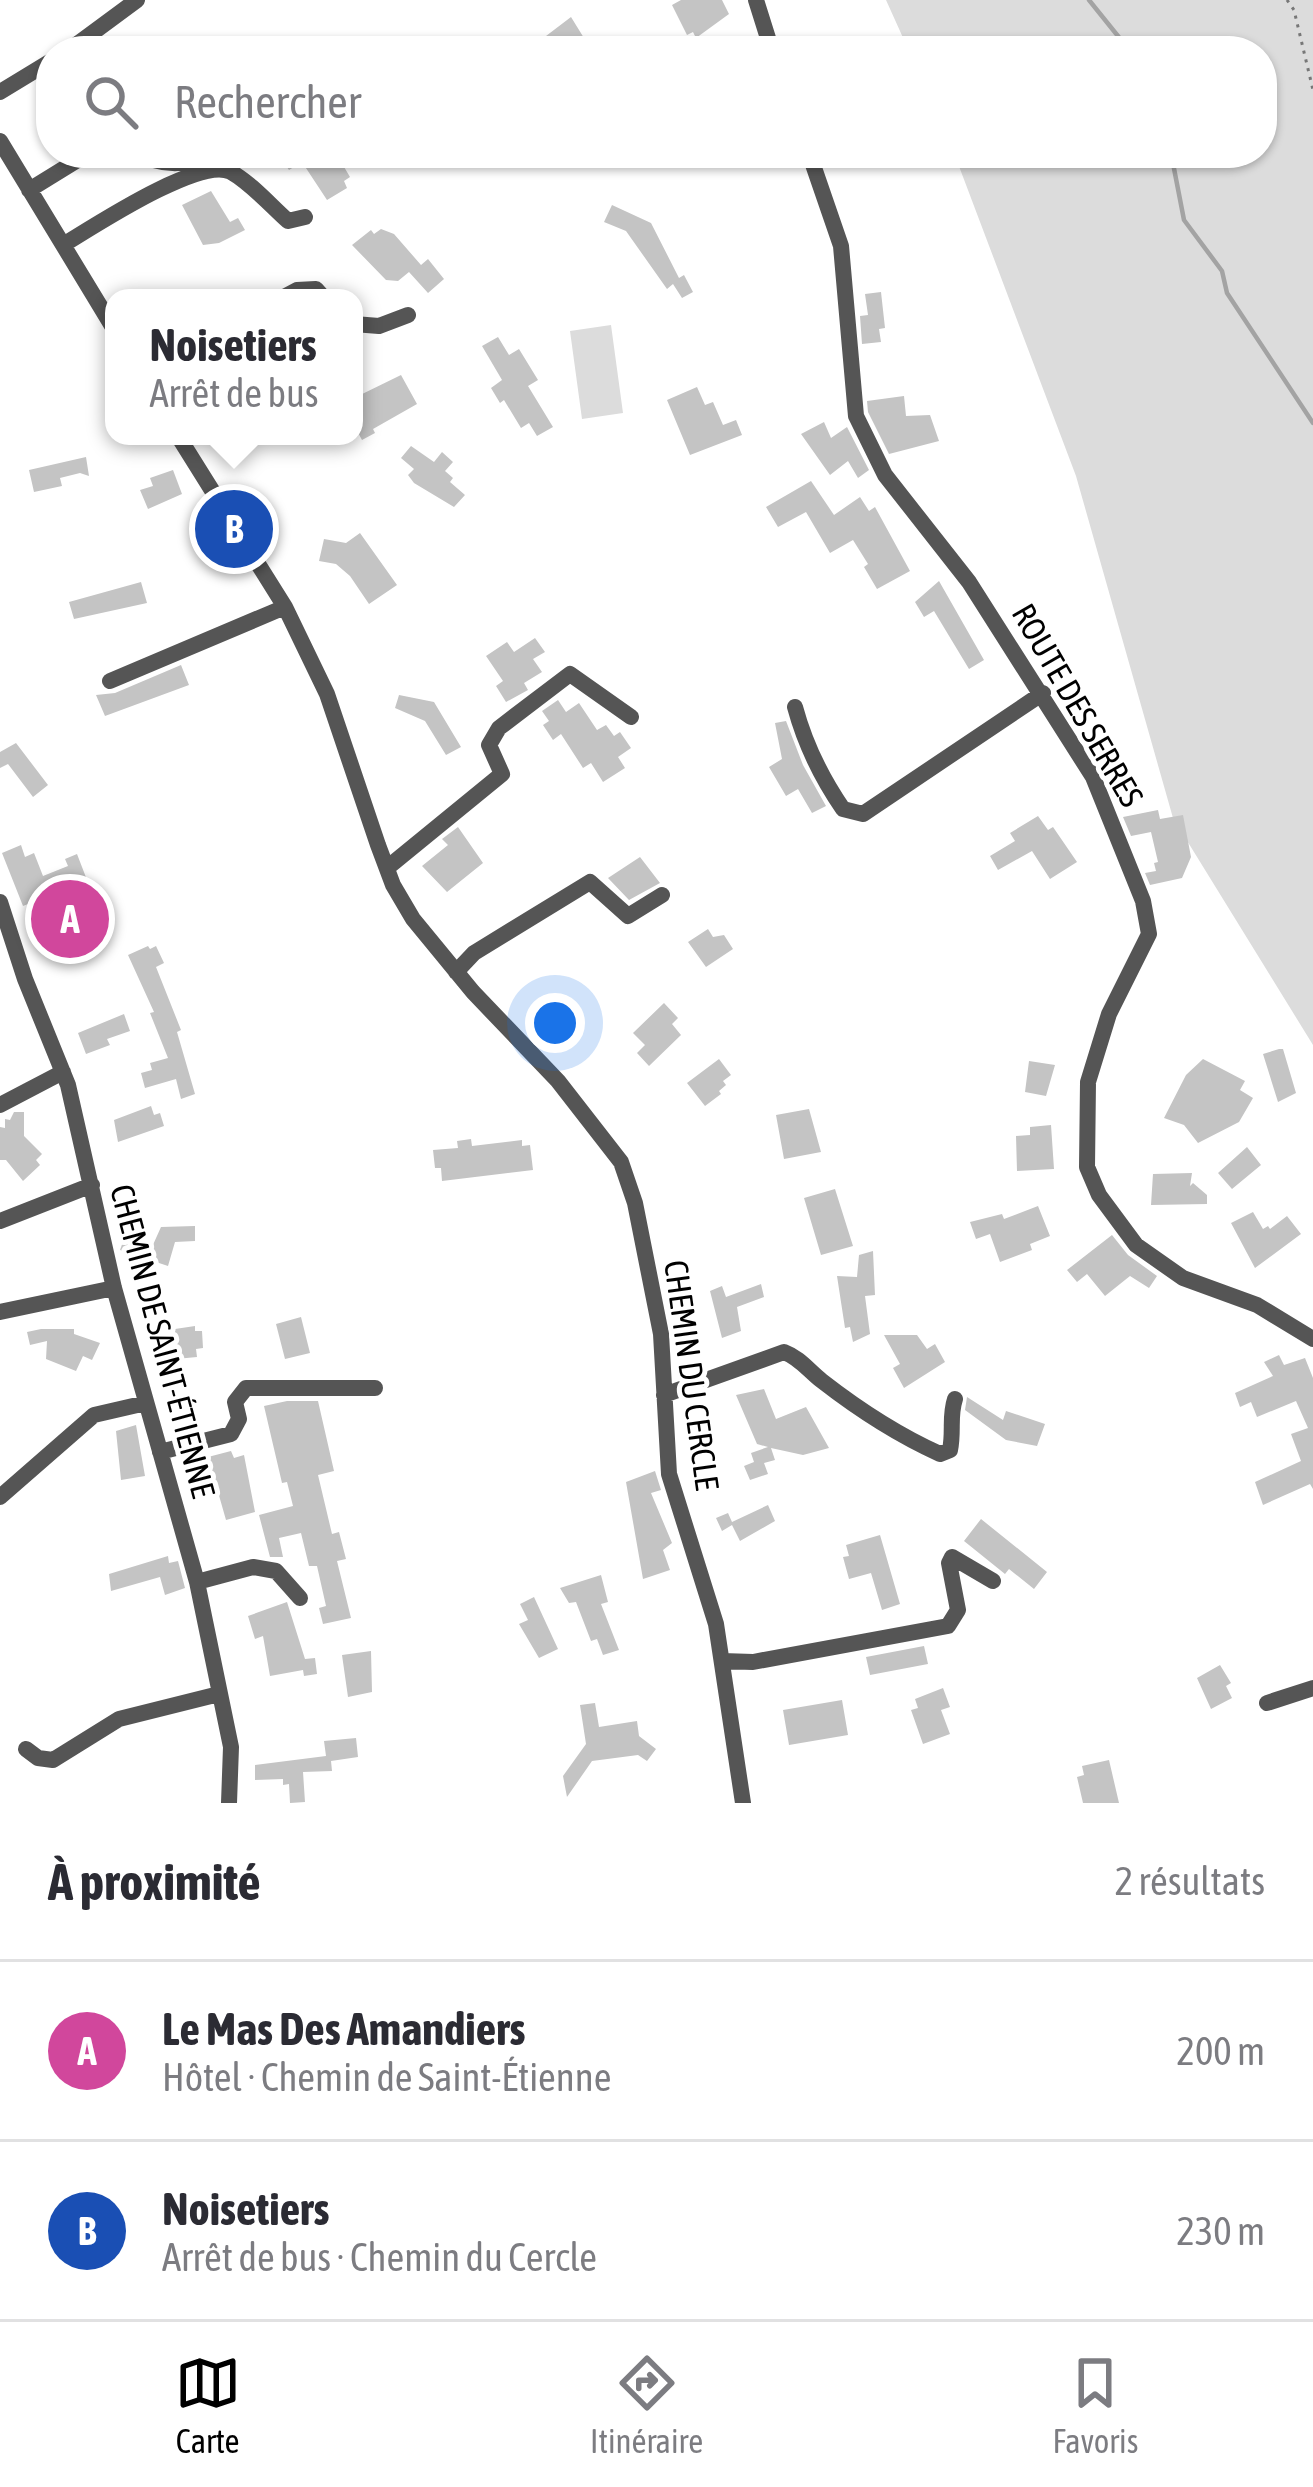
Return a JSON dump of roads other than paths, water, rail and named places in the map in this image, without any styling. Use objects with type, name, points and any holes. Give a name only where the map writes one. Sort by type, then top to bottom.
[{"type":"street","points":[[88,36],[137,0]]},
{"type":"street","points":[[757,0],[768,36]]},
{"type":"street","points":[[0,92],[36,71]]},
{"type":"street","points":[[0,141],[105,314]]},
{"type":"street","points":[[29,190],[65,168]]},
{"type":"street","name":"ROUTE DES SERRES","points":[[814,168],[841,246],[856,416],[885,475],[969,582],[1093,777],[1121,840],[1150,934],[1109,1014],[1088,1082],[1086,1151],[1099,1195],[1136,1245],[1184,1278],[1257,1305],[1313,1339]]},
{"type":"street","points":[[63,244],[160,188],[218,169],[231,172],[288,221],[305,217]]},
{"type":"street","points":[[363,325],[379,326],[408,315]]},
{"type":"street","name":"CHEMIN DU CERCLE","points":[[184,445],[285,607],[327,694],[387,868],[413,919],[558,1081],[621,1162],[635,1203],[661,1334],[669,1474],[716,1624],[743,1803]]},
{"type":"street","points":[[110,681],[285,607]]},
{"type":"street","points":[[387,868],[502,774],[489,745],[499,728],[570,674],[631,717]]},
{"type":"street","points":[[795,707],[804,740],[829,789],[842,809],[863,814],[1043,693]]},
{"type":"street","points":[[456,972],[474,953],[590,882],[628,916],[662,895]]},
{"type":"street","name":"CHEMIN DE SAINT-ÉTIENNE","points":[[0,902],[25,980],[63,1072],[114,1288],[197,1582],[231,1747],[230,1803]]},
{"type":"street","points":[[0,1105],[63,1072]]},
{"type":"street","points":[[0,1221],[92,1185]]},
{"type":"street","points":[[0,1312],[114,1288]]},
{"type":"street","points":[[664,1395],[784,1352],[904,1438],[940,1454],[950,1450],[949,1419],[955,1399]]},
{"type":"street","points":[[160,1452],[231,1433],[239,1419],[235,1402],[246,1388],[375,1388]]},
{"type":"street","points":[[0,1497],[94,1415],[146,1403]]},
{"type":"street","points":[[722,1660],[753,1662],[948,1626],[958,1610],[949,1563],[952,1557],[993,1581]]},
{"type":"street","points":[[197,1582],[253,1568],[276,1570],[300,1598]]},
{"type":"street","points":[[1267,1702],[1313,1688]]},
{"type":"street","points":[[26,1749],[38,1758],[53,1760],[119,1720],[219,1694]]},
{"type":"waterway","points":[[1089,0],[1118,36]]},
{"type":"waterway","points":[[1174,168],[1184,220],[1222,271],[1227,293],[1313,423]]},
{"type":"place","name":"Noisetiers","points":[[234,529]]},
{"type":"place","name":"Le Mas Des Amandiers","points":[[70,919]]}]
